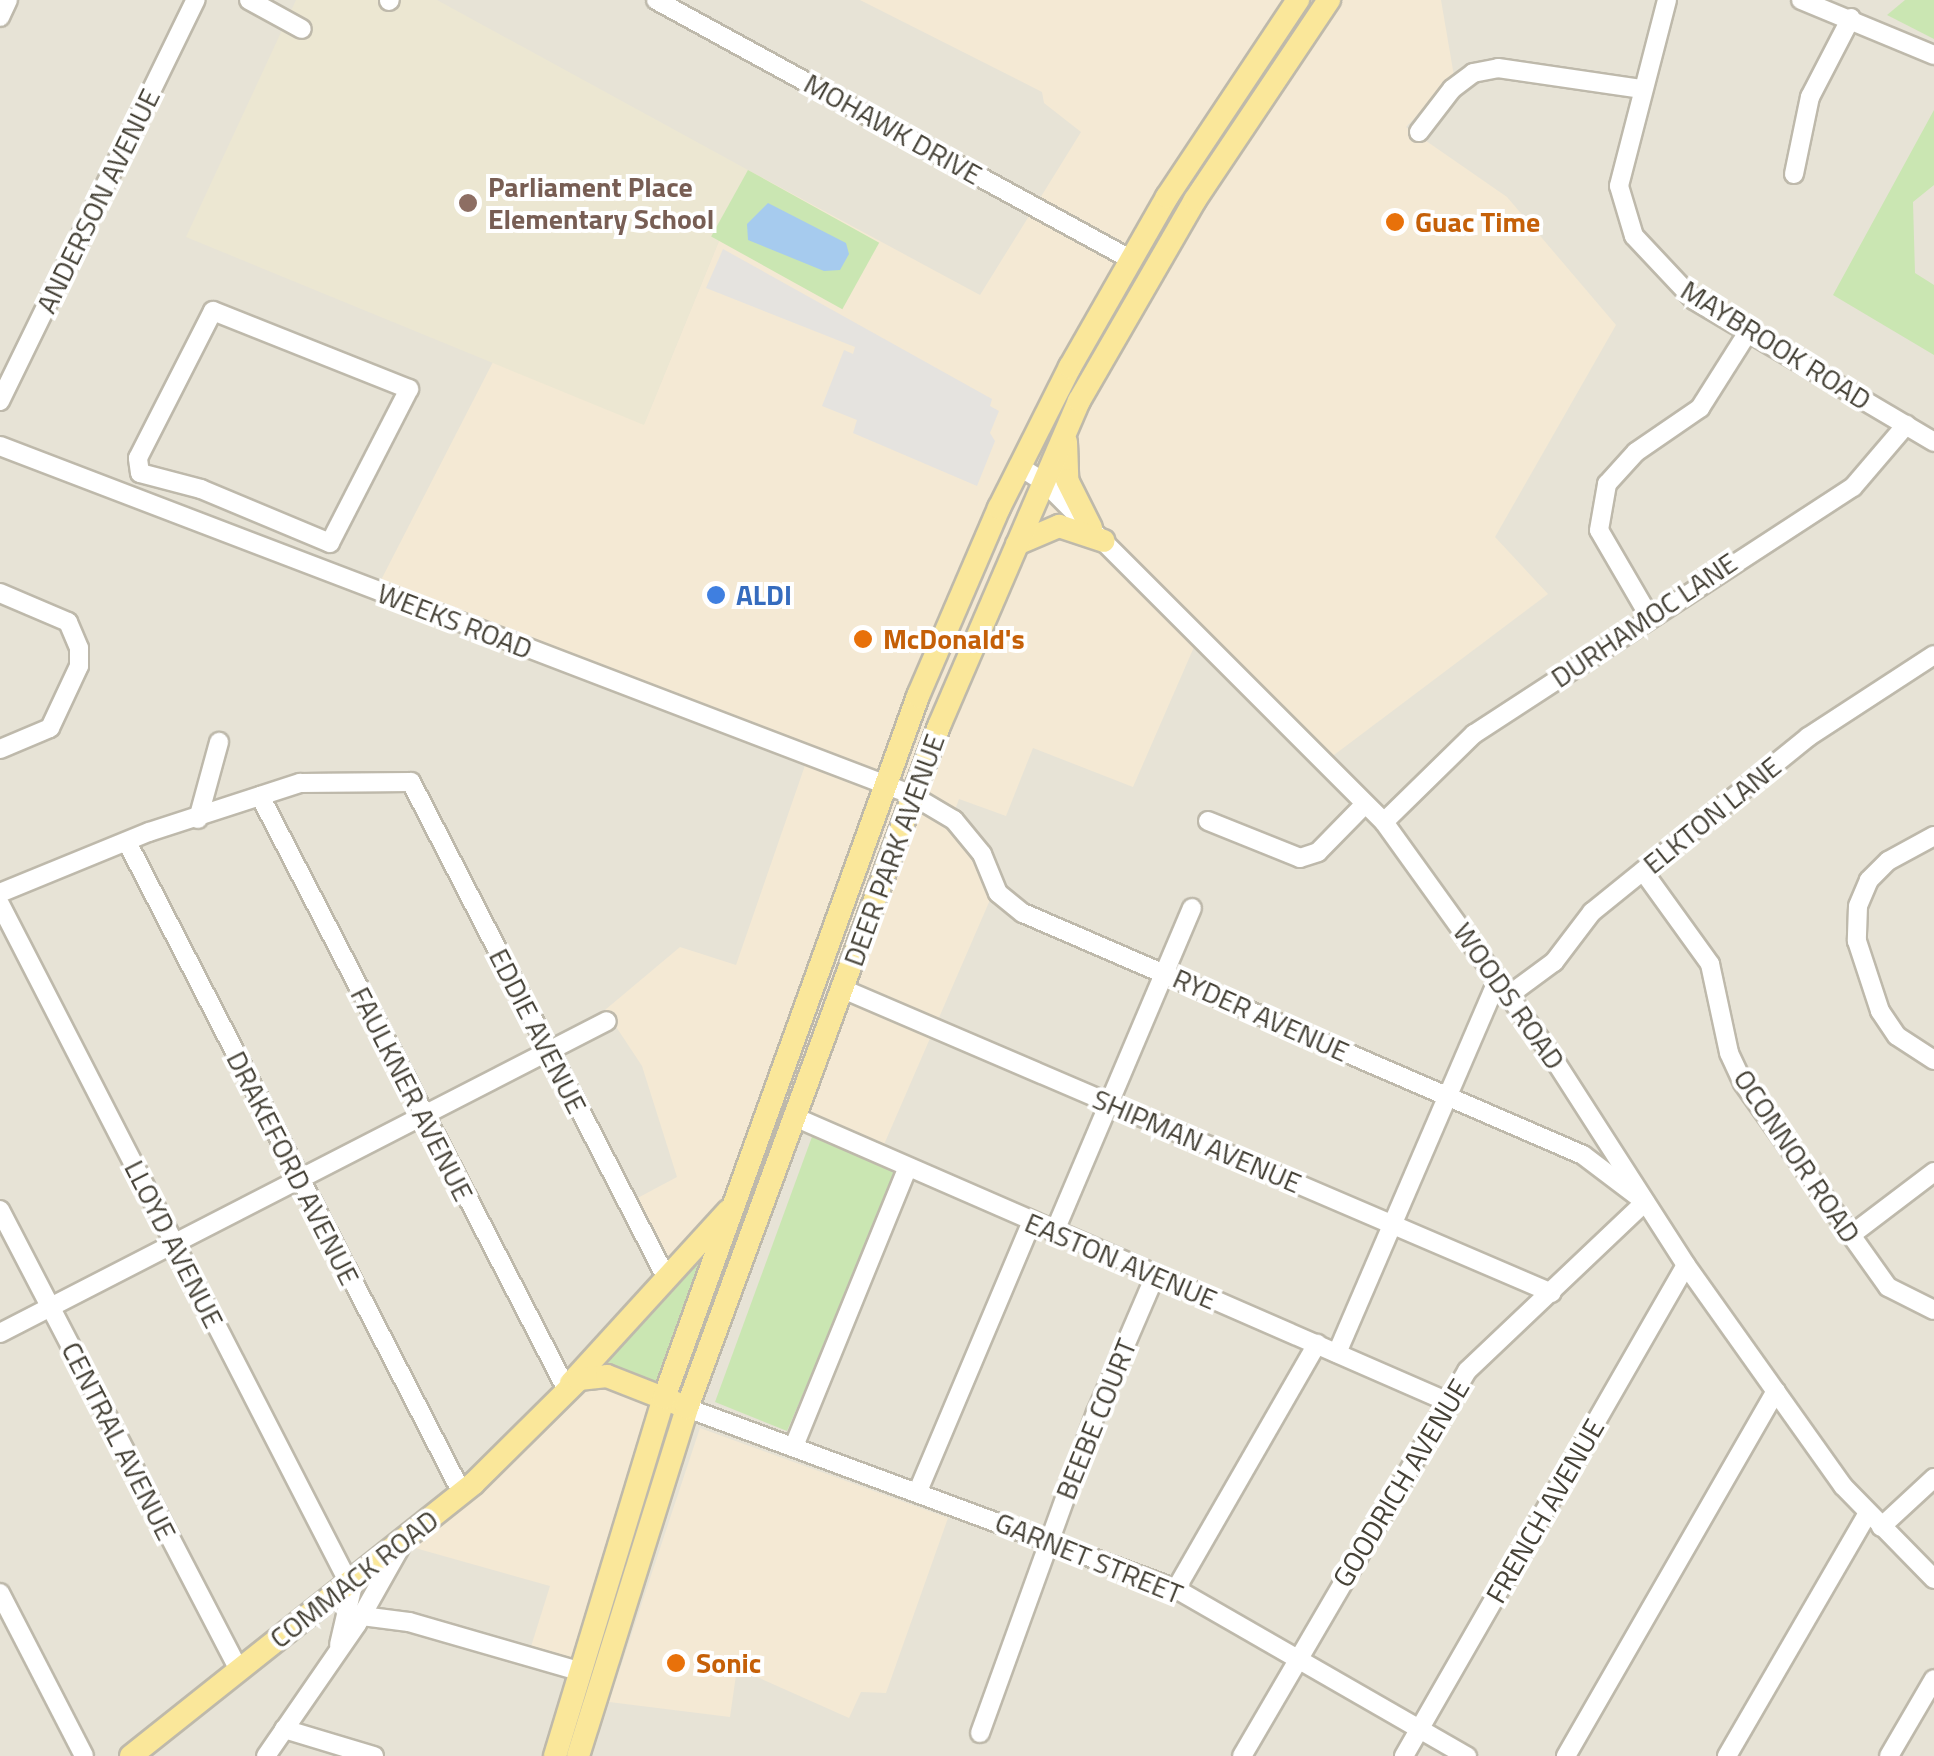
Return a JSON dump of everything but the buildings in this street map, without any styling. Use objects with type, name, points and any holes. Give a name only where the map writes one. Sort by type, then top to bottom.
[{"type":"main road","name":"DEER PARK AVENUE","points":[[555,1756],[664,1398],[742,1192],[885,785],[1020,467],[1130,259],[1298,0]]},
{"type":"main road","name":"DEER PARK AVENUE","points":[[578,1756],[687,1408],[797,1118],[910,794],[1067,429],[1173,235],[1329,0]]},
{"type":"main road","points":[[1067,429],[1068,480],[1097,535]]},
{"type":"main road","points":[[1017,544],[1058,526],[1097,535]]},
{"type":"main road","name":"COMMACK ROAD","points":[[131,1756],[462,1493],[566,1390],[742,1192]]},
{"type":"main road","points":[[566,1390],[584,1376],[601,1375],[687,1408]]},
{"type":"street","points":[[0,17],[8,0]]},
{"type":"street","name":"ANDERSON AVENUE","points":[[0,401],[196,0]]},
{"type":"street","points":[[249,0],[302,29]]},
{"type":"street","name":"MOHAWK DRIVE","points":[[656,0],[1130,259]]},
{"type":"street","name":"MAYBROOK ROAD","points":[[1666,0],[1619,186],[1634,236],[1675,284],[1934,442]]},
{"type":"street","points":[[1801,0],[1831,4],[1851,18],[1934,55]]},
{"type":"street","points":[[1794,174],[1810,96],[1851,18]]},
{"type":"street","points":[[1419,132],[1452,89],[1473,73],[1498,68],[1642,89]]},
{"type":"street","points":[[213,311],[408,389],[330,544],[222,497],[156,480],[137,465],[213,311]]},
{"type":"street","points":[[1648,616],[1599,530],[1607,484],[1627,460],[1700,408],[1748,332]]},
{"type":"street","name":"DURHAMOC LANE","points":[[1384,822],[1474,734],[1648,616],[1853,487],[1906,425]]},
{"type":"street","name":"WEEKS ROAD","points":[[0,446],[910,794]]},
{"type":"street","name":"WOODS ROAD","points":[[1020,467],[1044,482],[1384,822],[1504,987],[1686,1265],[1776,1391],[1874,1520],[1934,1579]]},
{"type":"street","points":[[210,526],[222,497]]},
{"type":"street","points":[[240,537],[253,509]]},
{"type":"street","points":[[0,592],[68,622],[79,666],[50,728],[0,750]]},
{"type":"street","name":"ELKTON LANE","points":[[1504,987],[1554,962],[1592,912],[1808,737],[1934,655]]},
{"type":"street","points":[[198,818],[219,742]]},
{"type":"street","name":"EDDIE AVENUE","points":[[260,796],[300,782],[411,782],[667,1279]]},
{"type":"street","name":"RYDER AVENUE","points":[[910,794],[954,820],[982,854],[998,893],[1023,914],[1583,1155],[1645,1202]]},
{"type":"street","points":[[0,893],[126,842],[260,796]]},
{"type":"street","name":"FAULKNER AVENUE","points":[[260,796],[566,1390]]},
{"type":"street","points":[[1208,822],[1300,858],[1318,852],[1365,804]]},
{"type":"street","points":[[1934,836],[1888,861],[1869,880],[1858,906],[1856,941],[1880,1011],[1897,1036],[1934,1060]]},
{"type":"street","name":"DRAKEFORD AVENUE","points":[[126,842],[462,1493]]},
{"type":"street","name":"OCONNOR ROAD","points":[[1643,871],[1710,964],[1728,1053],[1743,1082],[1888,1287],[1934,1310]]},
{"type":"street","name":"LLOYD AVENUE","points":[[0,904],[349,1583]]},
{"type":"street","points":[[1054,1233],[1192,908]]},
{"type":"street","points":[[1336,1353],[1447,1096],[1504,987]]},
{"type":"street","name":"SHIPMAN AVENUE","points":[[843,989],[1552,1293]]},
{"type":"street","points":[[0,1333],[607,1020]]},
{"type":"street","name":"EASTON AVENUE","points":[[797,1118],[1446,1401]]},
{"type":"street","points":[[794,1446],[907,1169]]},
{"type":"street","points":[[1851,1235],[1934,1172]]},
{"type":"street","name":"GOODRICH AVENUE","points":[[1242,1756],[1467,1371],[1645,1202]]},
{"type":"street","name":"CENTRAL AVENUE","points":[[0,1210],[240,1670]]},
{"type":"street","points":[[918,1492],[1031,1223]]},
{"type":"street","name":"FRENCH AVENUE","points":[[1404,1756],[1686,1265]]},
{"type":"street","name":"BEEBE COURT","points":[[980,1733],[1048,1540],[1155,1276]]},
{"type":"street","points":[[1176,1589],[1317,1344]]},
{"type":"street","points":[[1566,1756],[1776,1391]]},
{"type":"street","name":"GARNET STREET","points":[[687,1408],[1176,1589],[1467,1756]]},
{"type":"street","points":[[1728,1756],[1874,1520],[1934,1478]]},
{"type":"street","points":[[266,1756],[362,1616],[406,1537]]},
{"type":"street","points":[[340,1645],[353,1600],[349,1583]]},
{"type":"street","points":[[0,1592],[84,1756]]},
{"type":"street","points":[[375,1592],[384,1608],[409,1622]]},
{"type":"street","points":[[362,1616],[409,1622],[578,1672]]},
{"type":"street","points":[[1890,1756],[1934,1678]]},
{"type":"street","points":[[284,1728],[374,1756]]},
{"type":"shaded area","points":[[0,0],[1934,0],[1934,1756],[0,1756]]},
{"type":"shaded area","name":"Parliament Place Elementary School","points":[[296,0],[437,0],[748,170],[644,425],[186,237]]},
{"type":"shaded area","points":[[860,0],[1441,0],[1454,76],[1406,127],[1507,197],[1616,325],[1495,537],[1548,594],[1330,758],[1201,631],[1133,787],[1033,748],[1006,816],[959,799],[949,826],[993,893],[876,1163],[761,1111],[711,1223],[671,1269],[630,1202],[677,1177],[642,1066],[605,1010],[680,947],[736,965],[811,748],[380,582],[493,362],[644,424],[748,170],[980,295],[1081,132],[1044,103],[1042,92]]},
{"type":"shaded area","points":[[723,249],[992,399],[990,406],[999,411],[990,433],[995,441],[977,486],[853,433],[857,420],[822,406],[844,350],[853,354],[855,347],[706,288]]},
{"type":"shaded area","points":[[590,1381],[651,1403],[576,1666],[529,1653],[550,1586],[408,1546]]},
{"type":"shaded area","points":[[700,1428],[948,1518],[886,1693],[861,1692],[849,1718],[737,1668],[730,1717],[609,1702]]},
{"type":"green space","points":[[1905,0],[1934,0],[1934,39],[1887,15]]},
{"type":"green space","points":[[1934,110],[1934,185],[1913,202],[1915,273],[1934,285],[1934,355],[1833,295]]},
{"type":"green space","points":[[748,170],[879,243],[842,309],[711,236]]},
{"type":"green space","points":[[813,1134],[898,1174],[787,1431],[715,1402]]},
{"type":"green space","points":[[695,1262],[703,1266],[660,1384],[605,1363]]},
{"type":"water","points":[[768,203],[846,243],[849,254],[840,270],[824,271],[748,240],[747,224]]},
{"type":"place","name":"Parliament Place Elementary School","points":[[468,203]]},
{"type":"place","name":"Guac Time","points":[[1395,222]]},
{"type":"place","name":"ALDI","points":[[716,595]]},
{"type":"place","name":"McDonald's","points":[[863,639]]},
{"type":"place","name":"Sonic","points":[[676,1663]]}]
